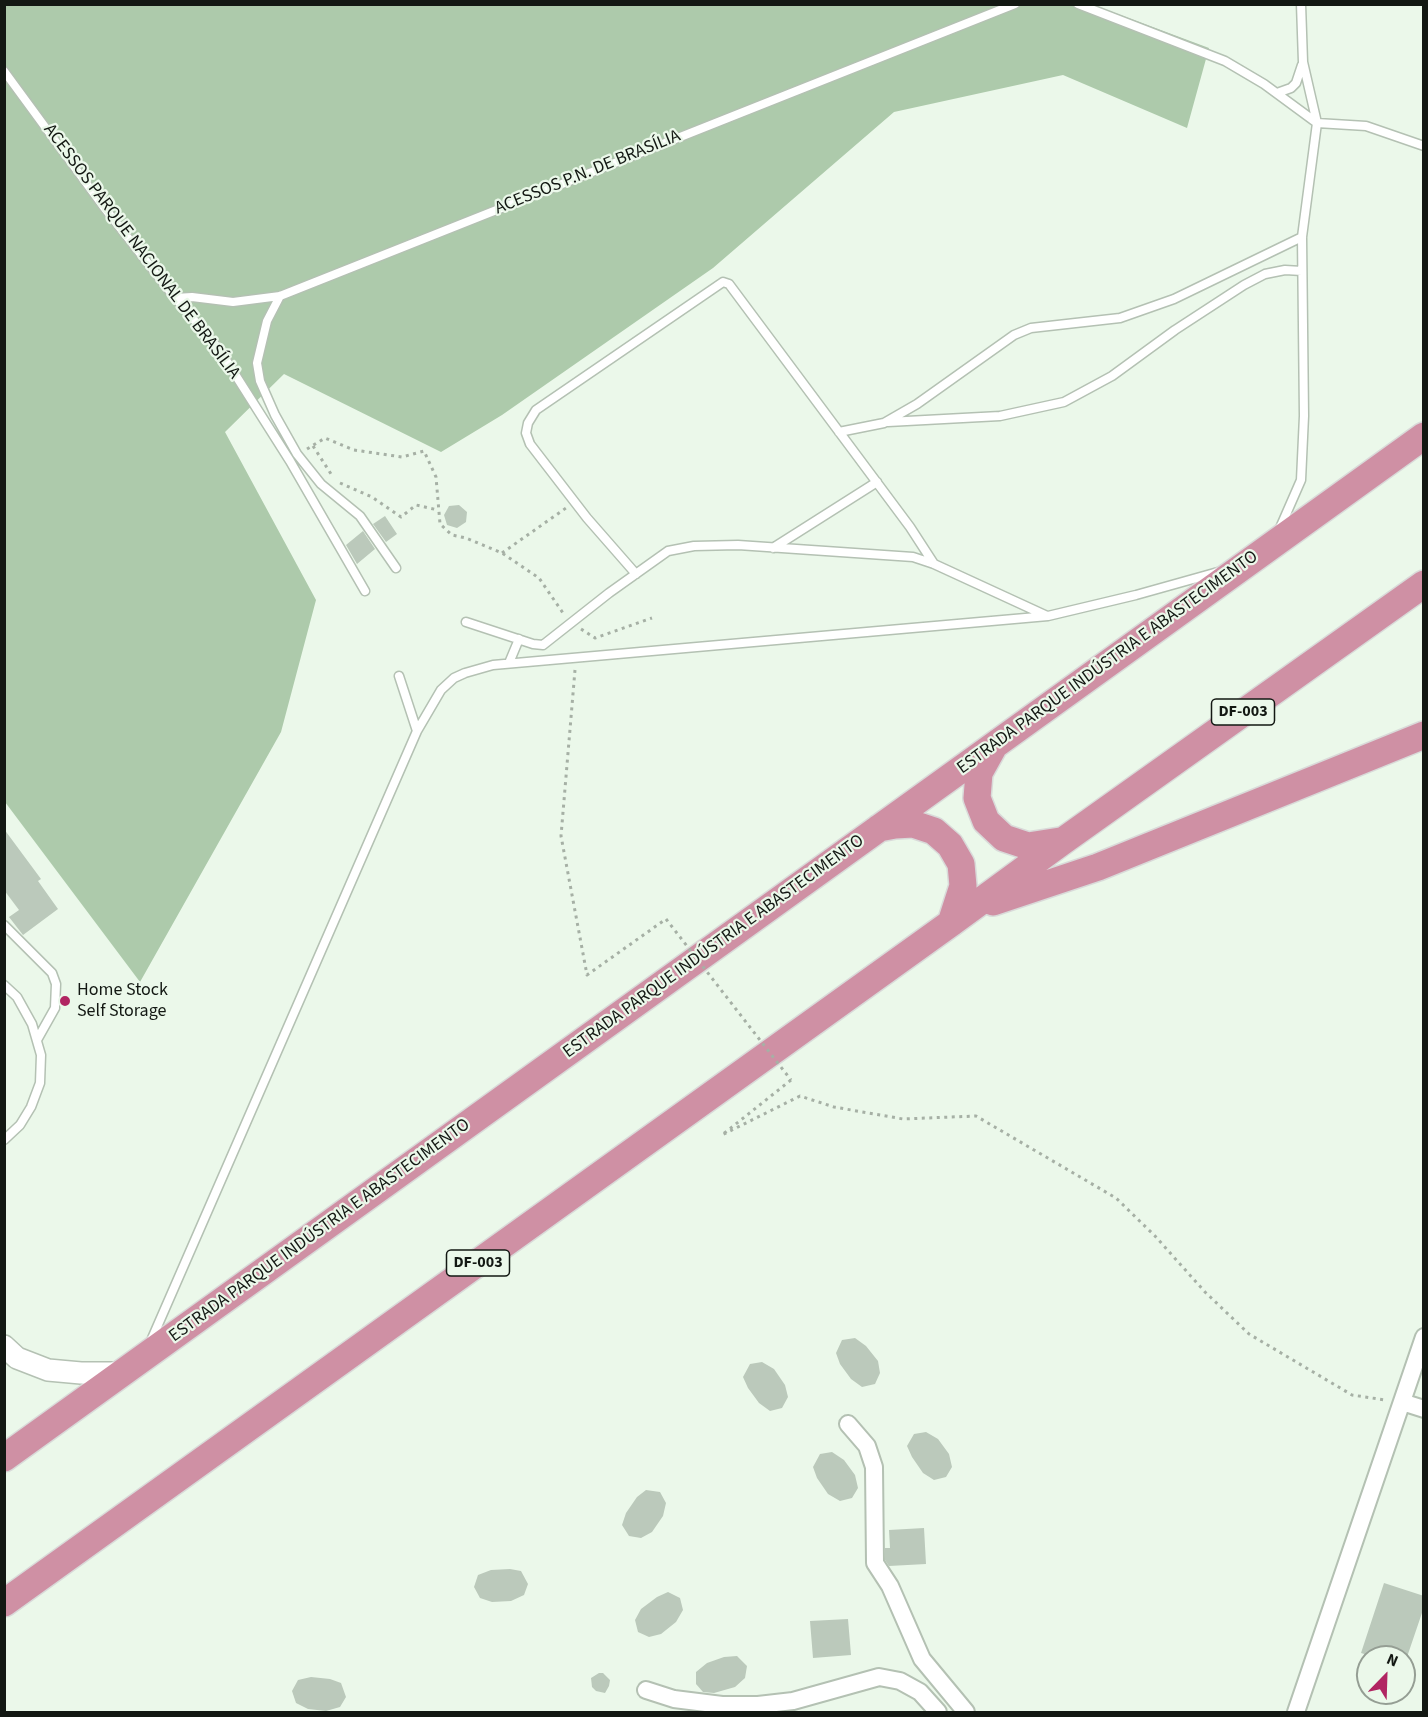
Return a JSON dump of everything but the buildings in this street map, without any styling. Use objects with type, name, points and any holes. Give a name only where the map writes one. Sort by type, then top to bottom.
[{"type":"highway","name":"ESTRADA PARQUE INDÚSTRIA E ABASTECIMENTO","points":[[4,1458],[1424,436]]},
{"type":"highway","name":"DF-003","points":[[4,1603],[1063,840],[1424,584]]},
{"type":"highway","points":[[879,828],[913,824],[933,831],[950,845],[961,864],[963,886],[960,916],[1098,867],[1424,735]]},
{"type":"highway","points":[[996,743],[979,773],[977,798],[986,821],[1004,838],[1028,846],[1063,840]]},
{"type":"street","points":[[1296,1713],[1424,1337]]},
{"type":"street","points":[[4,1346],[17,1358],[48,1370],[81,1373],[134,1365]]},
{"type":"street","points":[[1402,1402],[1424,1409]]},
{"type":"street","points":[[848,1424],[867,1446],[874,1467],[875,1563],[890,1586],[922,1659],[966,1713]]},
{"type":"street","points":[[646,1690],[674,1699],[722,1705],[758,1705],[793,1701],[879,1677],[900,1681],[920,1692],[938,1713]]},
{"type":"lane","name":"ACESSOS P.N. DE BRASÍLIA","points":[[175,298],[192,297],[233,302],[280,296],[1015,4]]},
{"type":"lane","points":[[1078,4],[1225,61],[1277,93],[1317,123],[1366,126],[1424,146]]},
{"type":"lane","points":[[1274,543],[1301,480],[1304,416],[1302,237],[1317,123],[1303,62],[1301,4]]},
{"type":"lane","points":[[1277,93],[1287,90],[1296,83],[1303,62]]},
{"type":"lane","name":"ACESSOS PARQUE NACIONAL DE BRASÍLIA","points":[[4,71],[103,206],[175,298],[219,349],[290,461],[365,591]]},
{"type":"lane","points":[[884,423],[917,404],[1014,335],[1031,328],[1120,318],[1174,298],[1302,237]]},
{"type":"lane","points":[[839,432],[884,423],[1000,416],[1064,402],[1112,376],[1175,330],[1244,285],[1265,274],[1285,270],[1302,271]]},
{"type":"lane","points":[[636,574],[530,444],[526,433],[528,423],[536,410],[723,282],[729,284],[910,527],[934,564]]},
{"type":"lane","points":[[280,296],[267,321],[258,363],[260,381],[275,416],[297,454],[321,484],[360,516],[396,568]]},
{"type":"lane","points":[[772,548],[877,482]]},
{"type":"lane","points":[[466,622],[533,644],[543,645],[668,551],[694,546],[738,545],[913,557],[934,564],[1048,616]]},
{"type":"lane","points":[[134,1365],[417,731],[441,690],[454,678],[481,668],[509,663],[1048,616],[1136,596],[1250,562]]},
{"type":"lane","points":[[509,663],[519,639]]},
{"type":"lane","points":[[399,676],[417,731]]},
{"type":"lane","points":[[4,925],[52,973],[56,984],[55,1008],[37,1040]]},
{"type":"lane","points":[[4,985],[17,997],[32,1024],[41,1055],[40,1083],[32,1107],[20,1125],[4,1140]]},
{"type":"path","points":[[297,454],[326,438],[354,450],[402,457],[424,451],[436,477],[440,524],[452,535],[466,538],[502,553],[539,578],[570,623],[595,638],[651,618]]},
{"type":"path","points":[[313,446],[336,481],[372,497],[401,517],[416,504],[438,510]]},
{"type":"path","points":[[502,553],[575,501]]},
{"type":"path","points":[[577,657],[561,837],[587,975],[666,919],[791,1080],[722,1135],[800,1096],[834,1107],[903,1119],[976,1116],[1116,1198],[1155,1236],[1205,1292],[1249,1334],[1352,1395],[1402,1402]]},
{"type":"green space","points":[[1091,4],[1209,48],[1187,128],[1063,75],[894,112],[713,268],[502,415],[441,452],[284,374],[225,432],[316,600],[281,732],[140,982],[5,802],[5,5]]},
{"type":"place","name":"Home Stock Self Storage","points":[[65,1001]]}]
